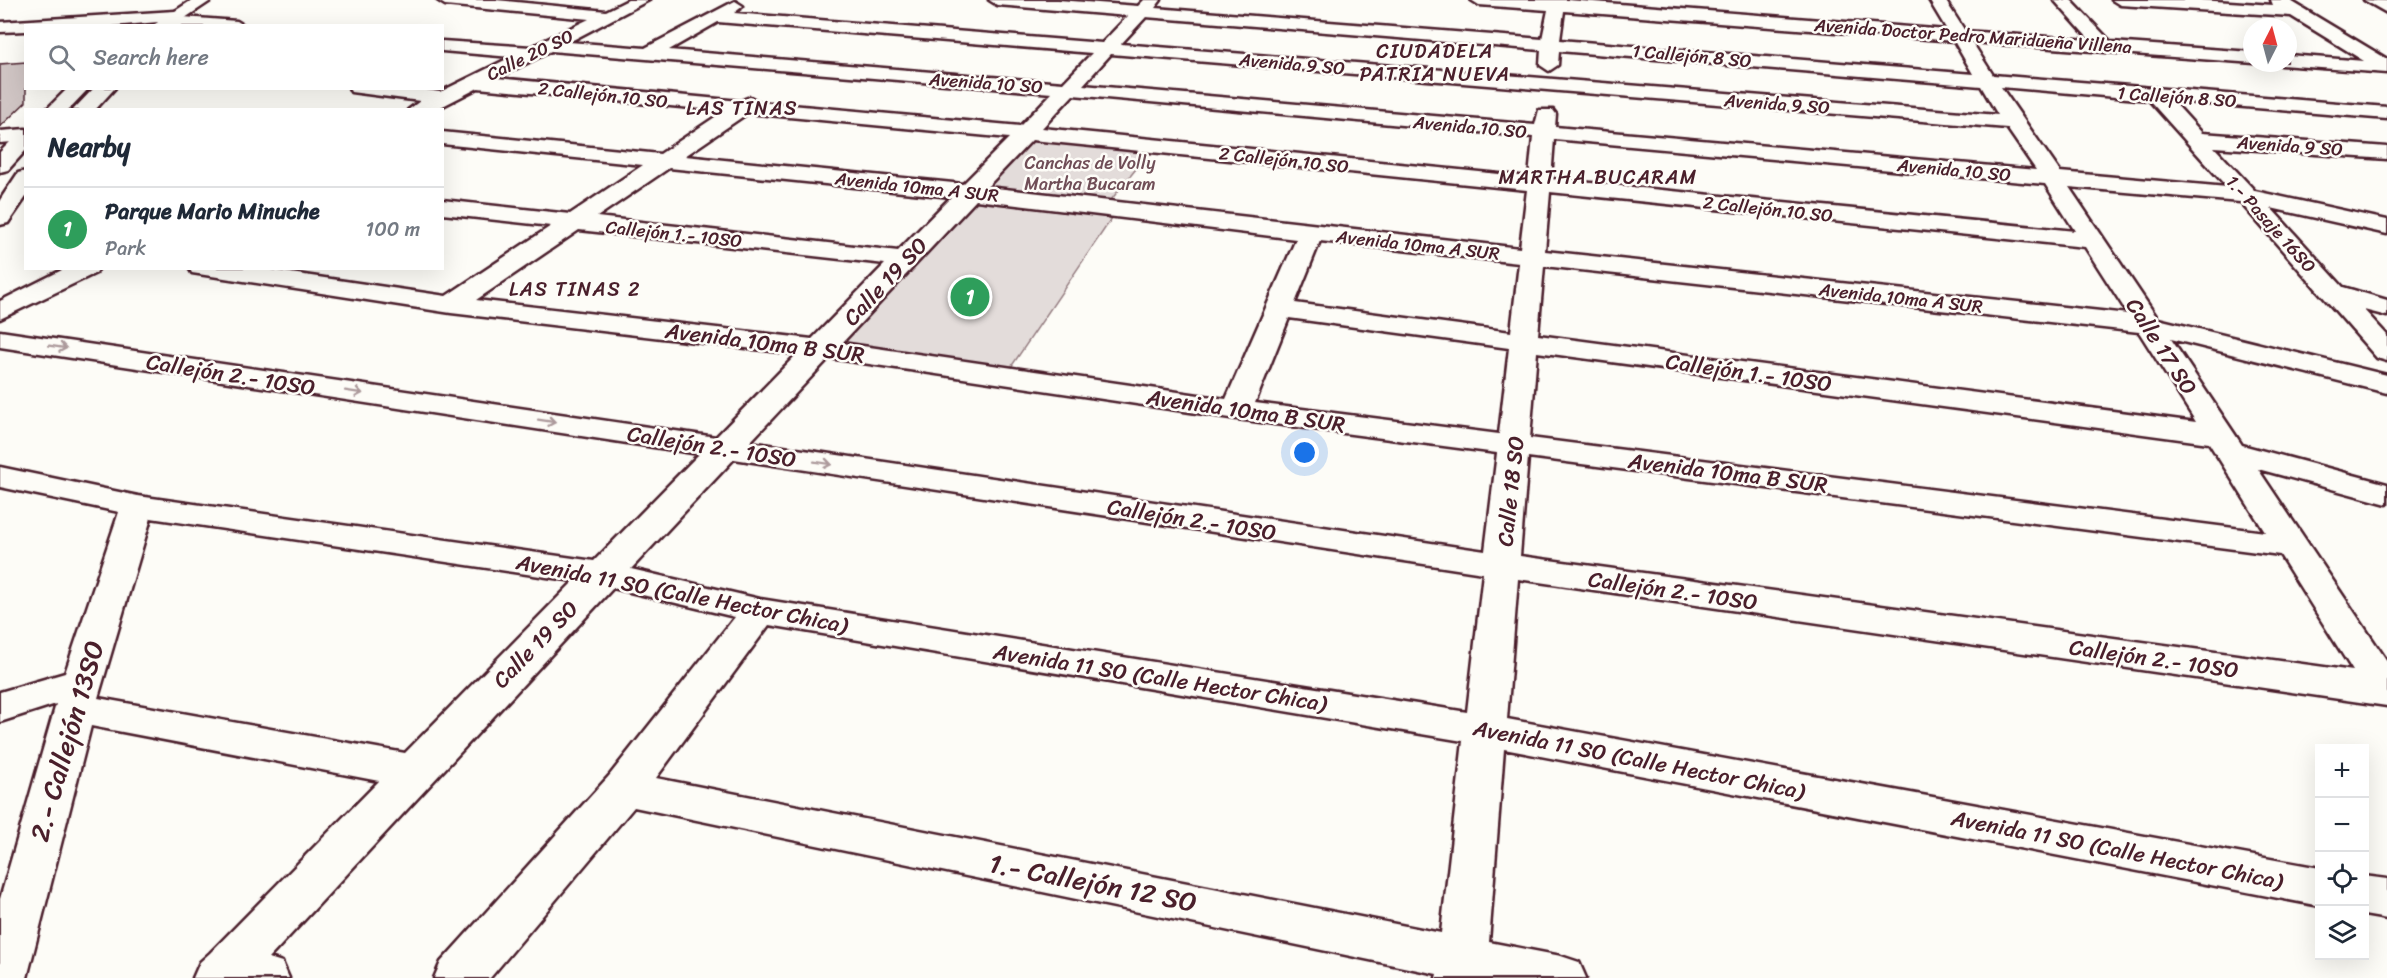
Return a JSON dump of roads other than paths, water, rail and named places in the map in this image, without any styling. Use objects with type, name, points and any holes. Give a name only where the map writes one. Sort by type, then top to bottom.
[{"type":"street","points":[[177,22],[204,0]]},
{"type":"street","points":[[446,0],[609,16]]},
{"type":"street","name":"Calle 20 SO","points":[[422,108],[641,0]]},
{"type":"street","points":[[647,55],[746,0]]},
{"type":"street","name":"1 Callejón 8 SO","points":[[998,0],[1147,5],[1551,44],[1988,82],[2387,113]]},
{"type":"street","name":"Avenida Doctor Pedro Maridueña Villena","points":[[1479,0],[1650,6],[1746,19],[2243,57]]},
{"type":"street","points":[[1738,0],[1746,19]]},
{"type":"street","name":"Calle 17 SO","points":[[1937,0],[2013,122],[2054,179],[2292,546],[2371,647],[2386,691]]},
{"type":"street","points":[[2062,0],[2105,46]]},
{"type":"street","points":[[2120,0],[2297,11]]},
{"type":"street","points":[[2278,0],[2387,68]]},
{"type":"street","points":[[2372,0],[2387,8]]},
{"type":"street","name":"Calle 18 SO","points":[[1462,968],[1540,186],[1553,20],[1560,3]]},
{"type":"street","points":[[177,22],[221,5]]},
{"type":"street","name":"Calle 19 SO","points":[[236,975],[414,771],[1147,5]]},
{"type":"street","points":[[1838,9],[1850,27]]},
{"type":"street","name":"Avenida 9 SO","points":[[715,17],[1107,48],[1548,87],[2013,122]]},
{"type":"street","points":[[104,24],[177,22],[207,24]]},
{"type":"street","points":[[0,27],[24,26]]},
{"type":"street","points":[[2344,40],[2387,43]]},
{"type":"street","name":"Avenida 10 SO","points":[[444,45],[647,55],[1068,89],[2247,196],[2387,227]]},
{"type":"street","points":[[2297,62],[2387,68]]},
{"type":"street","points":[[451,305],[802,69]]},
{"type":"street","name":"2 Callejón 10 SO","points":[[475,82],[1026,133],[2093,240]]},
{"type":"street","points":[[58,108],[78,90]]},
{"type":"street","points":[[85,108],[104,90]]},
{"type":"street","points":[[375,90],[442,98]]},
{"type":"street","name":"1.- Pasaje 16SO","points":[[2156,95],[2193,139],[2387,352]]},
{"type":"street","points":[[0,137],[24,136]]},
{"type":"street","points":[[0,165],[24,138]]},
{"type":"street","name":"Avenida 10ma A SUR","points":[[444,138],[970,192],[1311,233],[2149,325],[2387,384]]},
{"type":"street","name":"Avenida 9 SO","points":[[2193,139],[2387,153]]},
{"type":"street","points":[[0,218],[24,181]]},
{"type":"street","name":"Callejón 1.- 10SO","points":[[444,207],[906,259]]},
{"type":"street","points":[[1237,410],[1311,233]]},
{"type":"street","points":[[0,310],[83,270]]},
{"type":"street","name":"Avenida 10ma B SUR","points":[[215,270],[451,305],[821,348],[1237,410],[1515,444],[2292,546]]},
{"type":"street","points":[[2334,293],[2387,308]]},
{"type":"street","name":"Callejón 1.- 10SO","points":[[1279,309],[2225,443],[2387,494]]},
{"type":"street","name":"Callejón 2.- 10SO","points":[[0,339],[1502,565],[2386,691]]},
{"type":"street","name":"Avenida 11 SO (Calle Hector Chica)","points":[[0,477],[138,506],[602,574],[760,611],[1486,730],[2315,886]]},
{"type":"street","name":"2.- Callejón 13SO","points":[[2,978],[79,695],[138,506]]},
{"type":"street","points":[[459,978],[624,788],[760,611]]},
{"type":"street","points":[[0,707],[79,695],[414,771]]},
{"type":"street","name":"1.- Callejón 12 SO","points":[[624,788],[1462,968],[1561,978]]},
{"type":"street","points":[[2369,896],[2387,899]]},
{"type":"place","name":"Parque Mario Minuche","points":[[970,297]]},
{"type":"district","name":"CIUDADELA PATRIA NUEVA","points":[[1435,62]]},
{"type":"district","name":"LAS TINAS","points":[[742,108]]},
{"type":"district","name":"MARTHA BUCARAM","points":[[1598,177]]},
{"type":"district","name":"LAS TINAS 2","points":[[575,289]]},
{"type":"park label","name":"Canchas de Volly Martha Bucaram","points":[[1090,174]]}]
